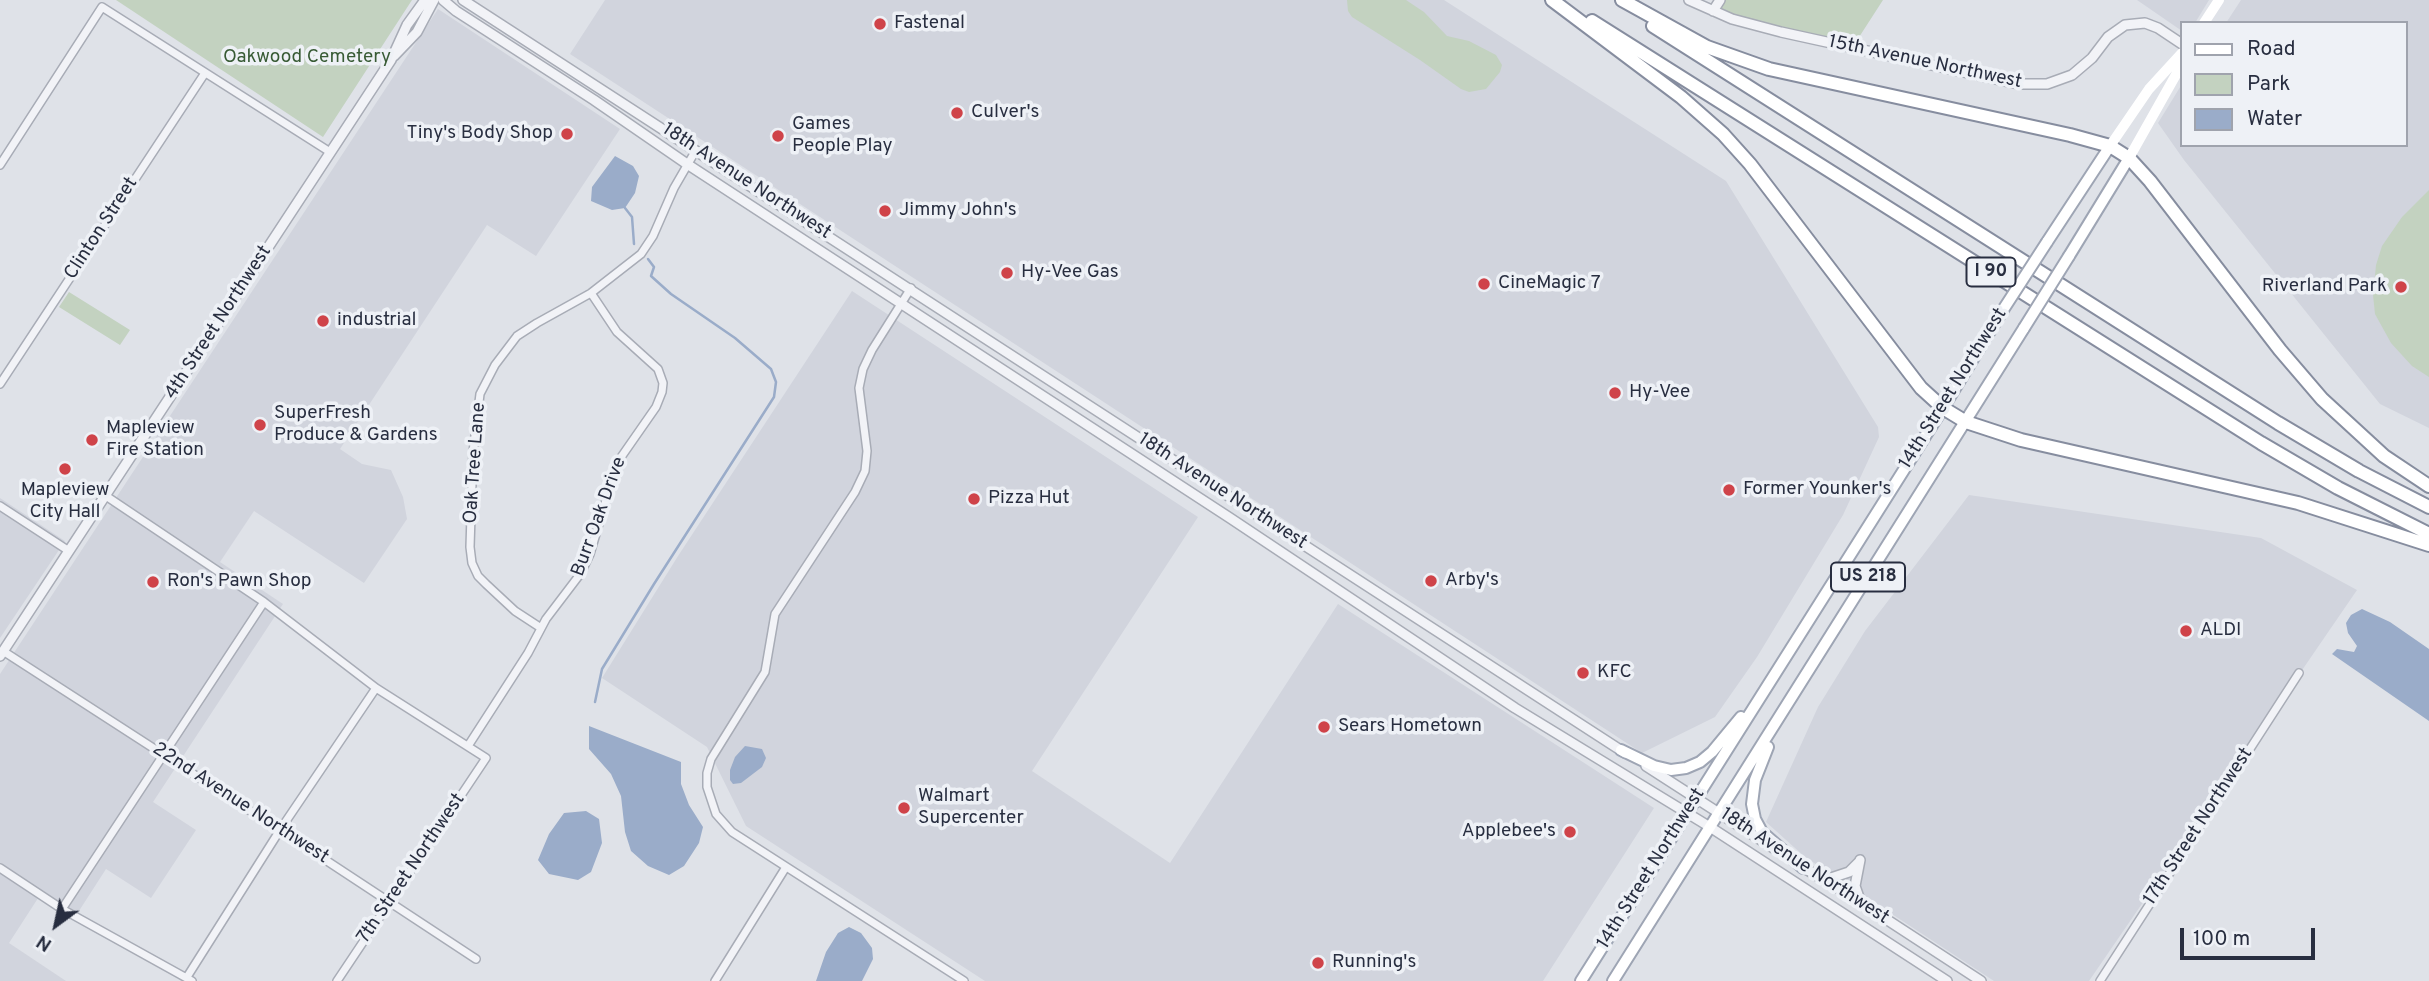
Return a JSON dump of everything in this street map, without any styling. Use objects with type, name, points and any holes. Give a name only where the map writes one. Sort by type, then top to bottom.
[{"type":"highway","points":[[1552,0],[1681,97],[1723,134],[1750,163],[1913,379],[1943,408],[1966,422],[2021,440],[2298,503],[2429,545]]},
{"type":"highway","name":"I 90","points":[[1559,0],[2272,450],[2369,505],[2429,534]]},
{"type":"highway","name":"I 90","points":[[1612,0],[2278,423],[2332,456],[2429,507]]},
{"type":"highway","points":[[1622,0],[1707,47],[1769,69],[2110,146],[2129,158],[2150,181],[2280,350],[2322,400],[2384,456],[2429,486]]},
{"type":"main road","points":[[2205,21],[2219,0]]},
{"type":"main road","name":"14th Street Northwest","points":[[1581,981],[2001,313],[2149,89],[2180,55]]},
{"type":"main road","name":"14th Street Northwest","points":[[1613,981],[1966,422],[2129,158],[2180,68]]},
{"type":"main road","points":[[1621,750],[1654,766],[1671,770],[1700,762],[1731,730],[1775,674]]},
{"type":"main road","points":[[1798,689],[1764,755],[1755,780],[1752,804],[1755,819],[1762,832],[1803,868]]},
{"type":"street","name":"4th Street Northwest","points":[[2,654],[391,60],[407,25],[425,0]]},
{"type":"street","name":"4th Street Northwest","points":[[391,60],[417,32],[435,0]]},
{"type":"street","name":"18th Avenue Northwest","points":[[443,0],[900,305],[1230,518],[1515,708],[1688,812],[1947,981]]},
{"type":"street","name":"15th Avenue Northwest","points":[[1689,0],[1732,19],[1782,32],[2018,84],[2048,84],[2072,75],[2092,58],[2108,37],[2125,25],[2145,23],[2180,43]]},
{"type":"street","points":[[1713,11],[1720,0]]},
{"type":"street","name":"18th Avenue Northwest","points":[[468,2],[1245,508],[1981,981]]},
{"type":"street","points":[[0,165],[102,7],[330,152]]},
{"type":"street","points":[[429,14],[440,9],[456,11]]},
{"type":"street","name":"Clinton Street","points":[[0,384],[205,73]]},
{"type":"street","points":[[594,100],[600,89]]},
{"type":"street","name":"Oak Tree Lane","points":[[541,628],[515,611],[486,584],[478,576],[472,563],[470,547],[476,414],[484,384],[510,344],[525,330],[591,293],[629,265],[647,247],[696,150]]},
{"type":"street","points":[[911,288],[863,369],[859,388],[867,451],[864,471],[855,492],[775,614],[768,663],[762,679],[713,755],[707,773],[709,799],[720,820],[741,838],[964,981]]},
{"type":"street","name":"Burr Oak Drive","points":[[468,746],[541,628],[582,573],[617,463],[656,407],[662,392],[658,369],[617,332],[591,293]]},
{"type":"street","points":[[106,496],[264,602],[376,688],[468,746]]},
{"type":"street","points":[[0,506],[69,551]]},
{"type":"street","points":[[62,909],[264,602]]},
{"type":"street","name":"22nd Avenue Northwest","points":[[2,654],[164,755],[476,959]]},
{"type":"street","name":"17th Street Northwest","points":[[2100,981],[2299,673]]},
{"type":"street","points":[[0,868],[62,909],[190,979],[280,830],[376,688]]},
{"type":"street","name":"7th Street Northwest","points":[[337,981],[486,758],[468,746]]},
{"type":"street","points":[[1825,880],[1849,872],[1860,860],[1856,886],[1861,903]]},
{"type":"street","points":[[715,981],[786,867]]},
{"type":"street","points":[[1819,897],[1839,900],[1849,895],[1856,886]]},
{"type":"shaded area","points":[[605,0],[1444,0],[1726,181],[1878,427],[1879,437],[1843,515],[1757,657],[1715,717],[1642,753],[570,54]]},
{"type":"shaded area","points":[[2137,0],[2209,0],[2196,21],[2180,21],[2180,30]]},
{"type":"shaded area","points":[[2241,0],[2429,0],[2429,428],[2380,404],[2184,160],[2158,123],[2180,87],[2180,147],[2408,147],[2408,21],[2227,21]]},
{"type":"shaded area","points":[[438,9],[620,129],[536,256],[487,225],[340,449],[362,464],[391,470],[403,497],[407,519],[364,583],[254,511],[220,562],[283,604],[153,802],[196,830],[151,898],[106,869],[77,914],[42,892],[9,943],[66,981],[0,981],[0,674]]},
{"type":"shaded area","points":[[852,291],[1198,517],[1032,771],[1170,863],[1338,604],[1654,808],[1543,981],[985,981],[746,826],[707,747],[602,678],[678,556]]},
{"type":"shaded area","points":[[1969,495],[2261,538],[2357,590],[2089,981],[1994,981],[1805,857],[1766,822],[1818,707],[1865,631]]},
{"type":"shaded area","points":[[0,498],[65,541],[0,638]]},
{"type":"green space","name":"Oakwood Cemetery","points":[[116,0],[412,0],[323,137]]},
{"type":"green space","points":[[1347,0],[1406,0],[1424,12],[1447,36],[1469,41],[1496,55],[1502,65],[1500,72],[1486,89],[1469,92],[1461,89],[1352,17],[1348,11]]},
{"type":"green space","points":[[1720,0],[1883,0],[1852,48],[1713,11]]},
{"type":"green space","name":"Riverland Park","points":[[2429,190],[2429,377],[2412,366],[2391,343],[2375,314],[2373,295],[2376,265],[2382,246],[2402,217]]},
{"type":"green space","points":[[69,292],[130,330],[120,345],[59,307]]},
{"type":"water","points":[[615,156],[633,166],[639,176],[635,193],[625,208],[612,210],[591,201],[592,187]]},
{"type":"water","points":[[2362,609],[2390,622],[2429,649],[2429,721],[2332,654],[2337,649],[2354,652],[2357,646],[2348,633],[2346,623],[2351,615]]},
{"type":"water","points":[[589,726],[681,762],[681,784],[689,805],[703,827],[699,843],[684,866],[669,875],[648,866],[631,851],[625,832],[621,796],[611,774],[589,749]]},
{"type":"water","points":[[745,746],[762,749],[766,758],[762,767],[741,783],[733,784],[730,770],[735,757]]},
{"type":"water","points":[[586,811],[599,819],[602,843],[591,872],[578,880],[549,874],[538,860],[549,834],[564,813]]},
{"type":"water","points":[[849,927],[861,933],[872,948],[873,959],[862,981],[816,981],[826,952],[838,933]]},
{"type":"waterway","points":[[625,208],[632,217],[634,244]]},
{"type":"waterway","points":[[595,702],[602,669],[774,397],[776,382],[771,369],[735,338],[671,294],[651,276],[654,267],[648,259]]},
{"type":"place","name":"Fastenal","points":[[880,24]]},
{"type":"place","name":"Culver's","points":[[957,113]]},
{"type":"place","name":"Tiny's Body Shop","points":[[567,134]]},
{"type":"place","name":"Games People Play","points":[[778,136]]},
{"type":"place","name":"Jimmy John's","points":[[885,211]]},
{"type":"place","name":"Hy-Vee Gas","points":[[1007,273]]},
{"type":"place","name":"CineMagic 7","points":[[1484,284]]},
{"type":"place","name":"Riverland Park","points":[[2401,287]]},
{"type":"place","name":"industrial","points":[[323,321]]},
{"type":"place","name":"Hy-Vee","points":[[1615,393]]},
{"type":"place","name":"SuperFresh Produce & Gardens","points":[[260,425]]},
{"type":"place","name":"Mapleview Fire Station","points":[[92,440]]},
{"type":"place","name":"Mapleview City Hall","points":[[65,469]]},
{"type":"place","name":"Former Younker's","points":[[1729,490]]},
{"type":"place","name":"Pizza Hut","points":[[974,499]]},
{"type":"place","name":"Arby's","points":[[1431,581]]},
{"type":"place","name":"Ron's Pawn Shop","points":[[153,582]]},
{"type":"place","name":"ALDI","points":[[2186,631]]},
{"type":"place","name":"KFC","points":[[1583,673]]},
{"type":"place","name":"Sears Hometown","points":[[1324,727]]},
{"type":"place","name":"Walmart Supercenter","points":[[904,808]]},
{"type":"place","name":"Applebee's","points":[[1570,832]]},
{"type":"place","name":"Running's","points":[[1318,963]]}]
